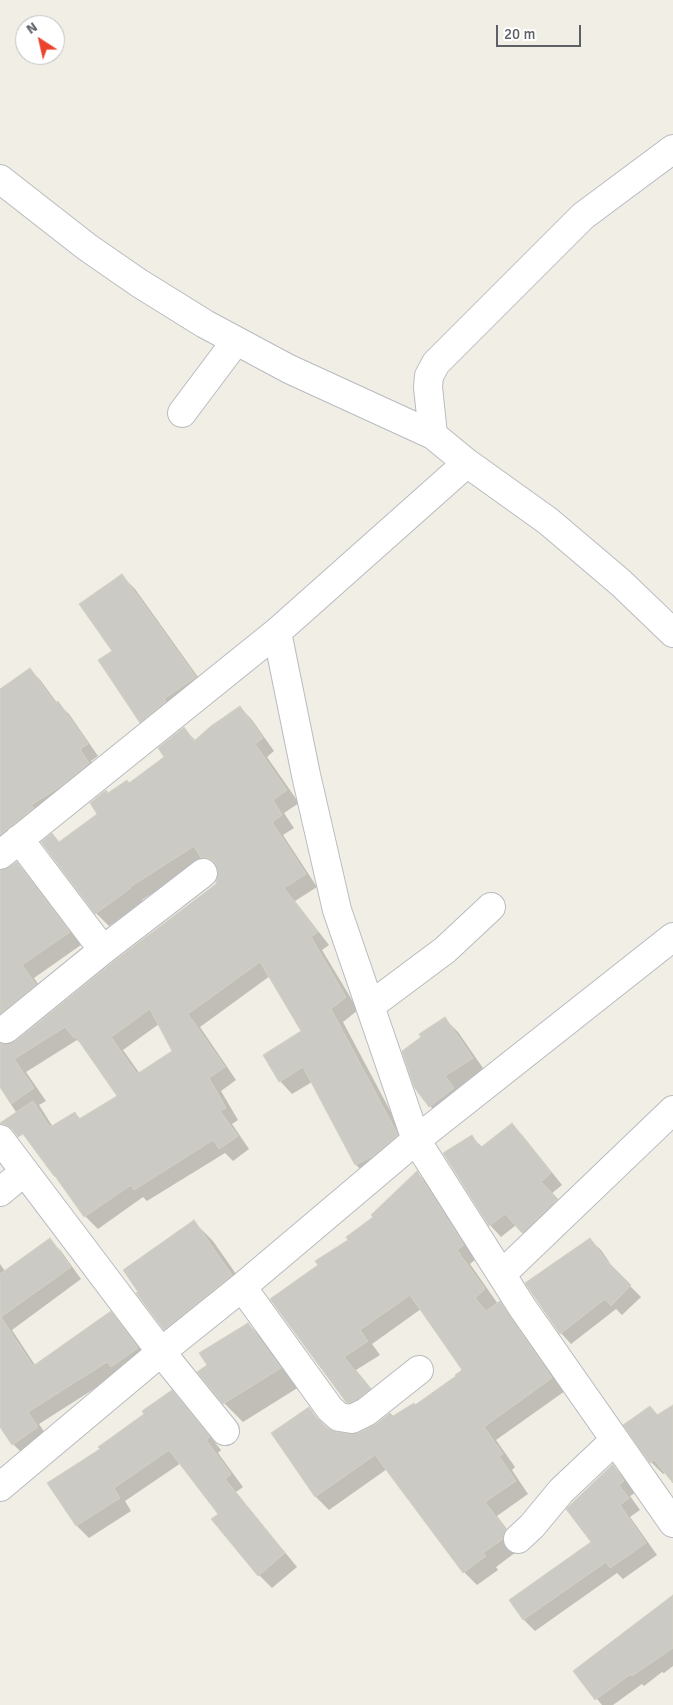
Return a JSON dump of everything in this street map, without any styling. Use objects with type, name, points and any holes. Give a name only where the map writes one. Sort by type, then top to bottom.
[{"type":"street","points":[[433,435],[428,387],[430,376],[436,363],[583,216],[673,149]]},
{"type":"street","points":[[0,179],[87,247],[138,283],[205,324],[289,369],[433,435],[467,463],[548,521],[620,583],[673,633]]},
{"type":"street","points":[[182,412],[236,341]]},
{"type":"street","points":[[102,950],[9,847],[277,632],[467,463]]},
{"type":"street","points":[[277,632],[319,835],[337,910],[416,1140],[522,1307],[673,1524]]},
{"type":"street","points":[[6,1029],[102,950],[203,873]]},
{"type":"street","points":[[370,1006],[445,950],[490,907]]},
{"type":"street","points":[[0,1487],[416,1140],[673,937]]},
{"type":"street","points":[[502,1274],[673,1110]]},
{"type":"street","points":[[0,1139],[161,1352],[225,1431]]},
{"type":"street","points":[[0,1192],[24,1172]]},
{"type":"street","points":[[242,1287],[330,1409],[339,1417],[352,1419],[366,1412],[419,1370]]},
{"type":"street","points":[[518,1539],[532,1526],[561,1491],[615,1440]]},
{"type":"building","points":[[122,574],[196,677],[164,699],[166,701],[140,723],[98,660],[112,651],[79,604]]},
{"type":"building","points":[[30,668],[55,703],[58,701],[88,744],[80,749],[89,763],[61,786],[31,805],[34,808],[0,835],[0,689]]},
{"type":"building","points":[[240,706],[263,738],[255,744],[287,790],[273,800],[282,815],[272,822],[306,874],[284,888],[318,932],[311,937],[346,997],[331,1009],[398,1135],[373,1156],[355,1165],[303,1067],[279,1082],[263,1055],[301,1031],[260,962],[188,1014],[225,1067],[209,1078],[226,1108],[220,1111],[238,1136],[219,1149],[213,1140],[134,1190],[131,1185],[84,1217],[23,1134],[18,1137],[12,1129],[0,1123],[33,1101],[50,1127],[75,1112],[79,1119],[117,1096],[76,1037],[74,1038],[65,1027],[14,1059],[34,1088],[11,1104],[0,1087],[0,1043],[8,1044],[16,1041],[113,962],[216,884],[218,871],[215,863],[208,858],[201,858],[194,846],[130,887],[95,914],[41,842],[52,833],[59,842],[97,814],[90,803],[106,790],[108,793],[127,780],[129,783],[164,757],[158,748],[184,727],[194,741],[211,726]],"holes":[[[150,1009],[172,1051],[137,1074],[111,1037]]]},
{"type":"building","points":[[17,862],[70,932],[22,965],[36,985],[0,1014],[0,870]]},
{"type":"building","points":[[445,1017],[473,1058],[445,1076],[454,1088],[429,1107],[414,1087],[402,1051],[421,1037],[419,1034]]},
{"type":"building","points":[[512,1123],[551,1173],[541,1182],[558,1199],[522,1233],[505,1214],[489,1226],[443,1153],[472,1135],[480,1148]]},
{"type":"building","points":[[417,1171],[464,1245],[457,1250],[485,1289],[475,1298],[486,1311],[500,1301],[552,1378],[484,1427],[503,1454],[499,1456],[516,1481],[485,1502],[506,1530],[503,1539],[483,1553],[486,1556],[463,1573],[375,1455],[315,1497],[271,1433],[309,1407],[319,1421],[329,1429],[350,1434],[359,1433],[376,1424],[390,1413],[393,1416],[414,1403],[415,1405],[462,1370],[410,1295],[360,1330],[368,1341],[344,1357],[370,1389],[358,1399],[349,1403],[346,1402],[270,1299],[318,1265],[315,1261],[348,1240],[346,1237],[373,1217],[371,1215]]},
{"type":"building","points":[[194,1220],[232,1275],[164,1330],[136,1293],[138,1292],[123,1270]]},
{"type":"building","points":[[50,1238],[71,1267],[1,1317],[33,1366],[111,1311],[138,1348],[111,1367],[107,1362],[28,1412],[38,1427],[12,1445],[0,1427],[0,1274]]},
{"type":"building","points":[[590,1238],[606,1260],[631,1285],[611,1306],[605,1299],[560,1334],[525,1283]]},
{"type":"building","points":[[248,1323],[281,1368],[223,1404],[197,1372],[207,1365],[199,1353]]},
{"type":"building","points":[[172,1390],[210,1437],[206,1440],[231,1474],[225,1479],[285,1553],[258,1576],[211,1519],[218,1514],[169,1450],[114,1488],[120,1498],[76,1526],[47,1483],[100,1449],[98,1447],[144,1414],[142,1411]]},
{"type":"building","points":[[673,1405],[673,1483],[654,1460],[650,1463],[623,1425],[650,1406],[657,1415]]},
{"type":"building","points":[[613,1464],[624,1481],[619,1485],[629,1498],[620,1505],[646,1543],[610,1568],[606,1562],[523,1620],[509,1600],[591,1542],[566,1509]]},
{"type":"building","points":[[673,1595],[673,1648],[632,1676],[631,1674],[595,1700],[573,1671]]}]
